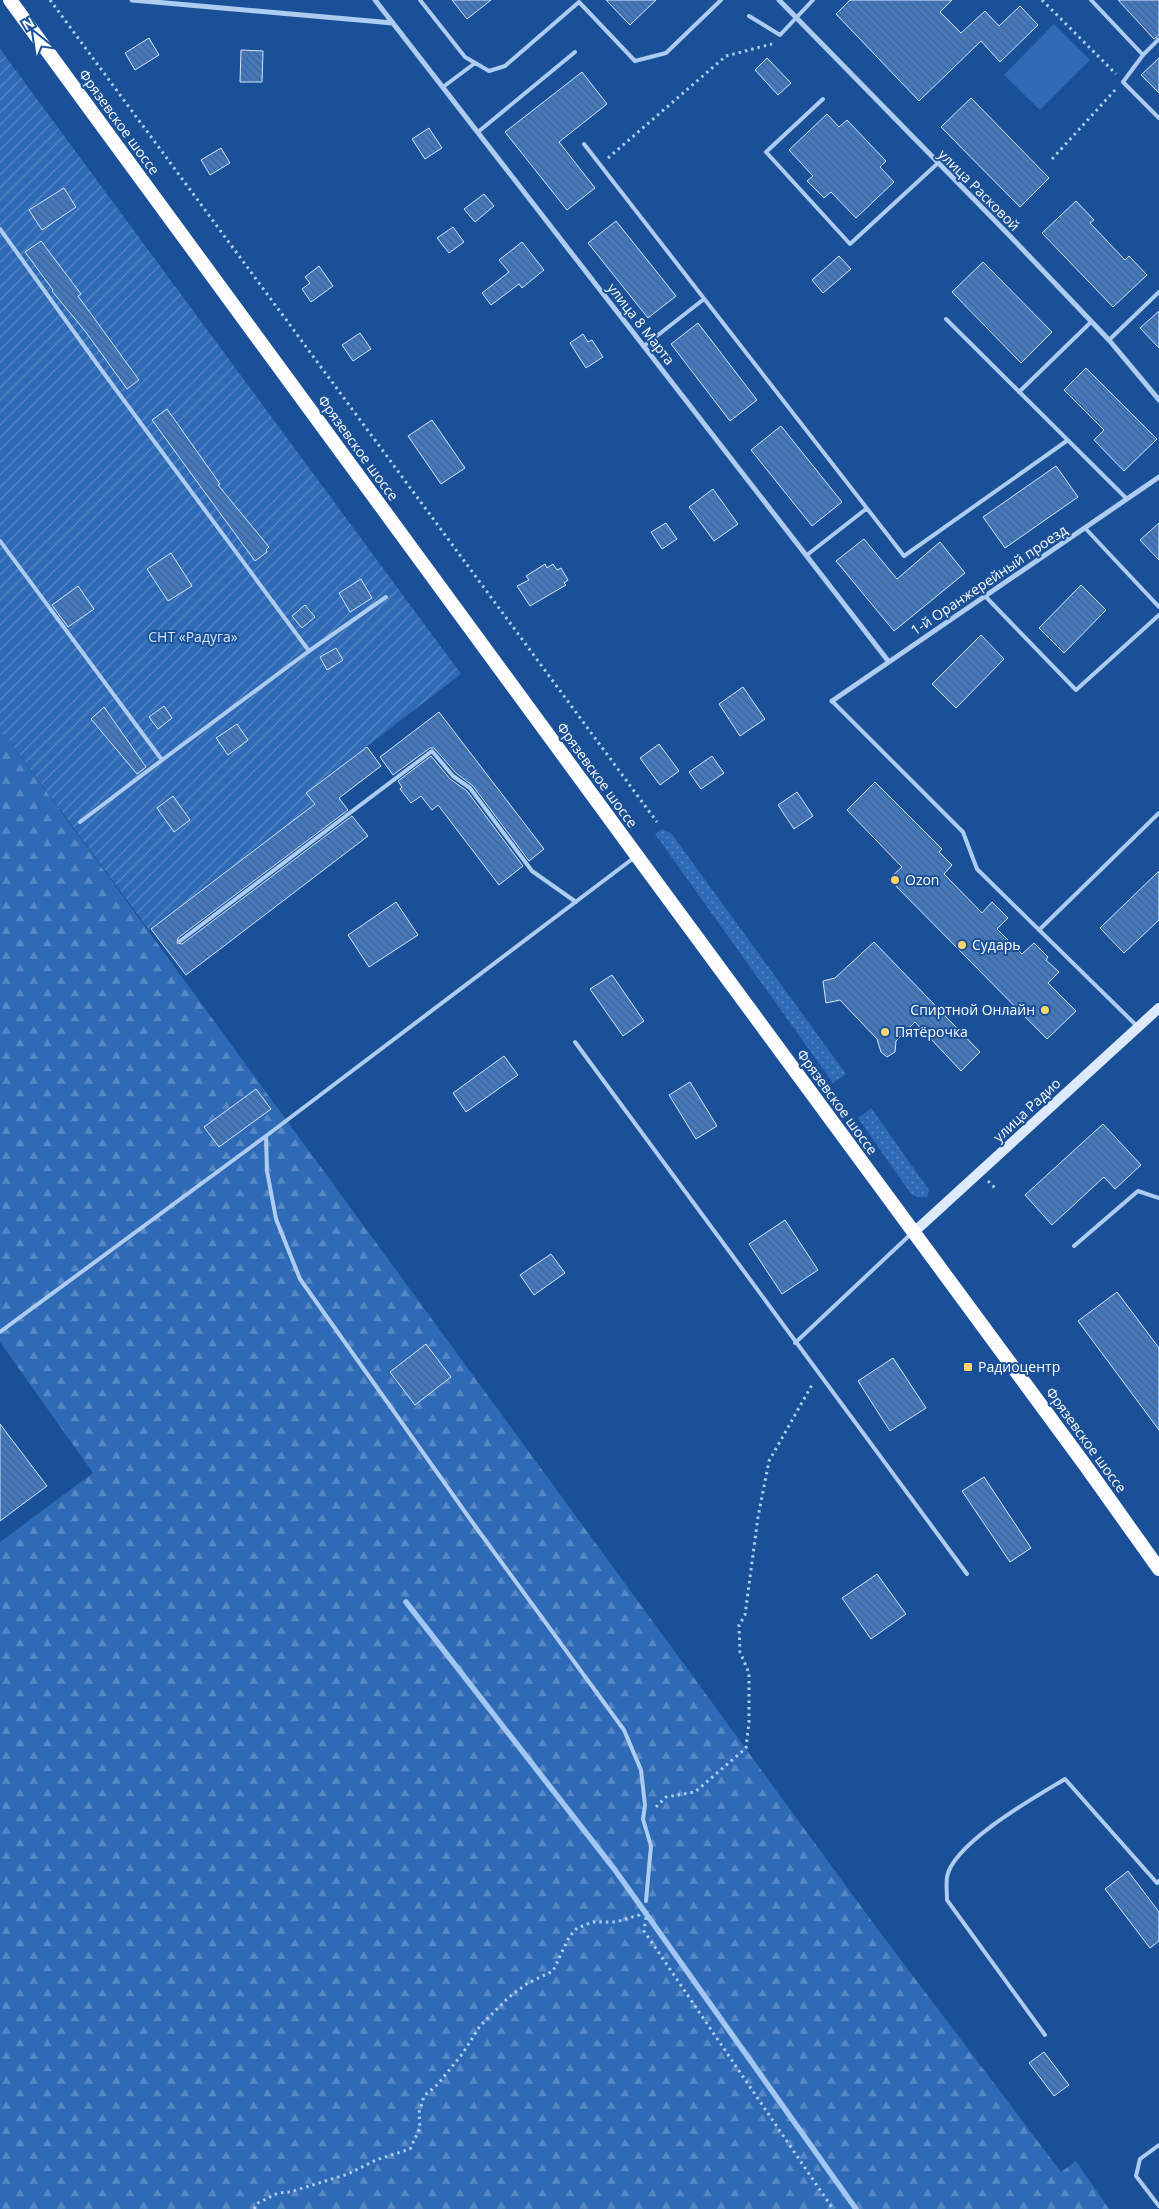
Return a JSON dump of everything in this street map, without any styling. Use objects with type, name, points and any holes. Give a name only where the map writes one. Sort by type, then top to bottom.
[{"type":"highway","name":"Фрязевское шоссе","points":[[10,0],[636,856],[1080,1457],[1159,1569]]},
{"type":"main road","name":"улица Радио","points":[[913,1233],[1138,1027],[1157,1013]]},
{"type":"street","points":[[132,0],[393,23]]},
{"type":"street","name":"улица 8 Марта","points":[[375,0],[890,662]]},
{"type":"street","name":"улица Расковой","points":[[779,0],[1092,322],[1159,400]]},
{"type":"street","name":"1-й Оранжерейный проезд","points":[[832,701],[1159,477]]},
{"type":"lane","points":[[420,0],[464,57],[489,71],[504,66],[580,2],[636,61],[666,53],[721,0]]},
{"type":"lane","points":[[749,16],[780,34],[813,0]]},
{"type":"lane","points":[[1091,0],[1143,55]]},
{"type":"lane","points":[[1159,39],[1143,55],[1123,82],[1159,118]]},
{"type":"lane","points":[[478,132],[575,52]]},
{"type":"lane","points":[[443,87],[475,63]]},
{"type":"lane","points":[[822,99],[766,152],[850,244],[937,164]]},
{"type":"lane","points":[[584,144],[904,556],[1068,440]]},
{"type":"lane","points":[[0,229],[309,651]]},
{"type":"lane","points":[[1109,340],[1159,292]]},
{"type":"lane","points":[[644,346],[704,299]]},
{"type":"lane","points":[[946,319],[1127,499]]},
{"type":"lane","points":[[1019,392],[1092,322]]},
{"type":"lane","points":[[807,555],[866,509]]},
{"type":"lane","points":[[1085,528],[1159,607]]},
{"type":"lane","points":[[0,541],[162,760]]},
{"type":"lane","points":[[986,596],[1076,690],[1159,615]]},
{"type":"lane","points":[[80,822],[309,651],[386,597]]},
{"type":"lane","points":[[832,701],[963,832],[977,869],[1138,1027]]},
{"type":"lane","points":[[180,941],[432,751],[453,776],[470,788],[532,871],[576,902]]},
{"type":"lane","points":[[1039,930],[1159,813]]},
{"type":"lane","points":[[0,1332],[266,1136],[636,856]]},
{"type":"lane","points":[[574,1042],[967,1574]]},
{"type":"lane","points":[[266,1136],[267,1171],[276,1219],[300,1279],[475,1526],[624,1730],[641,1770],[645,1805],[643,1819],[651,1846],[646,1901]]},
{"type":"lane","points":[[1074,1246],[1138,1191],[1159,1198]]},
{"type":"lane","points":[[795,1342],[913,1233]]},
{"type":"lane","points":[[1045,2035],[947,1900],[947,1876],[962,1852],[1006,1816],[1065,1779],[1158,1883]]},
{"type":"lane","points":[[1159,2145],[1140,2159],[1136,2176],[1159,2206]]},
{"type":"path","points":[[50,0],[657,822]]},
{"type":"path","points":[[1042,0],[1123,82],[1052,159]]},
{"type":"path","points":[[600,164],[726,56],[773,44]]},
{"type":"path","points":[[652,1806],[657,1808],[666,1797],[695,1792],[746,1748],[749,1722],[749,1673],[740,1652],[739,1625],[746,1615],[758,1517],[769,1461],[818,1374]]},
{"type":"path","points":[[254,2209],[258,2203],[278,2193],[290,2192],[348,2174],[376,2160],[410,2149],[420,2128],[419,2113],[424,2096],[438,2084],[463,2053],[480,2026],[509,1997],[528,1983],[553,1971],[569,1937],[577,1928],[593,1922],[616,1922],[640,1915],[646,1901]]},
{"type":"path","points":[[646,1901],[649,1902],[644,1931],[833,2209]]},
{"type":"green space","points":[[1054,24],[1090,60],[1040,110],[1004,75]]},
{"type":"green space","name":"СНТ «Радуга»","points":[[0,49],[461,674],[306,793],[315,804],[149,930],[0,728]]},
{"type":"green space","points":[[0,728],[876,1927],[1061,2172],[1076,2161],[1109,2209],[0,2209],[0,1542],[93,1473],[0,1342]]},
{"type":"green space","points":[[662,829],[671,833],[846,1074],[833,1083],[655,834]]},
{"type":"green space","points":[[871,1108],[929,1190],[927,1197],[917,1197],[911,1194],[858,1118]]},
{"type":"building","points":[[452,0],[491,0],[467,19]]},
{"type":"building","points":[[606,0],[656,0],[630,25]]},
{"type":"building","points":[[850,0],[952,0],[940,12],[961,33],[985,11],[999,26],[1020,6],[1038,25],[1000,62],[981,41],[919,101],[836,14]]},
{"type":"building","points":[[1118,0],[1159,0],[1159,35],[1154,39]]},
{"type":"building","points":[[149,38],[159,55],[135,70],[125,53]]},
{"type":"building","points":[[241,50],[263,51],[262,82],[240,82]]},
{"type":"building","points":[[767,58],[791,83],[778,95],[755,70]]},
{"type":"building","points":[[1159,58],[1159,93],[1141,75]]},
{"type":"building","points":[[582,72],[607,104],[559,142],[595,188],[567,210],[505,132]]},
{"type":"building","points":[[971,98],[1049,178],[1020,207],[941,127]]},
{"type":"building","points":[[827,114],[839,127],[847,120],[886,161],[880,167],[894,182],[856,218],[831,192],[824,198],[807,181],[813,176],[789,150]]},
{"type":"building","points":[[429,128],[442,148],[425,159],[412,139]]},
{"type":"building","points":[[221,148],[230,163],[210,175],[201,160]]},
{"type":"building","points":[[64,188],[76,207],[42,230],[29,210]]},
{"type":"building","points":[[484,194],[494,206],[475,222],[464,209]]},
{"type":"building","points":[[1076,201],[1094,220],[1090,223],[1125,260],[1129,256],[1147,275],[1113,307],[1042,233]]},
{"type":"building","points":[[616,221],[676,296],[648,318],[588,243]]},
{"type":"building","points":[[453,227],[464,242],[449,253],[437,238]]},
{"type":"building","points":[[41,241],[81,294],[78,296],[139,380],[127,389],[85,331],[52,291],[25,252]]},
{"type":"building","points":[[522,242],[544,270],[522,288],[519,284],[491,305],[482,293],[509,272],[499,260]]},
{"type":"building","points":[[839,256],[851,269],[823,293],[812,280]]},
{"type":"building","points":[[983,262],[1052,332],[1021,363],[952,292]]},
{"type":"building","points":[[319,266],[333,286],[311,302],[302,289],[310,283],[305,277]]},
{"type":"building","points":[[1159,311],[1159,348],[1140,328]]},
{"type":"building","points":[[698,323],[757,400],[730,421],[671,344]]},
{"type":"building","points":[[360,333],[371,349],[353,361],[342,345]]},
{"type":"building","points":[[583,334],[588,342],[592,340],[603,357],[586,368],[570,343]]},
{"type":"building","points":[[1086,368],[1157,439],[1124,471],[1094,440],[1104,430],[1064,390]]},
{"type":"building","points":[[167,409],[220,484],[218,485],[269,547],[266,550],[267,552],[255,561],[152,420]]},
{"type":"building","points":[[432,420],[465,468],[441,484],[408,436]]},
{"type":"building","points":[[781,426],[842,502],[812,526],[751,450]]},
{"type":"building","points":[[1056,466],[1078,497],[1005,548],[983,517]]},
{"type":"building","points":[[713,489],[738,524],[714,541],[689,507]]},
{"type":"building","points":[[666,523],[677,539],[662,549],[651,532]]},
{"type":"building","points":[[1159,523],[1159,560],[1140,540]]},
{"type":"building","points":[[864,539],[897,579],[940,542],[965,573],[894,631],[836,561]]},
{"type":"building","points":[[171,553],[192,586],[168,601],[147,569]]},
{"type":"building","points":[[545,564],[547,568],[553,564],[557,570],[561,568],[568,580],[564,583],[566,585],[530,606],[517,586],[529,580],[526,576]]},
{"type":"building","points":[[361,579],[372,598],[350,612],[339,593]]},
{"type":"building","points":[[1081,585],[1106,610],[1064,653],[1039,628]]},
{"type":"building","points":[[78,586],[94,609],[68,627],[52,605]]},
{"type":"building","points":[[305,605],[315,617],[302,628],[292,616]]},
{"type":"building","points":[[981,635],[1004,659],[956,708],[932,684]]},
{"type":"building","points":[[336,648],[343,660],[327,670],[320,657]]},
{"type":"building","points":[[743,687],[765,719],[740,736],[719,704]]},
{"type":"building","points":[[164,706],[172,718],[158,729],[149,717]]},
{"type":"building","points":[[104,707],[146,767],[137,774],[91,719]]},
{"type":"building","points":[[439,712],[544,849],[529,861],[473,786],[456,773],[434,748],[430,748],[393,775],[380,757]]},
{"type":"building","points":[[237,724],[248,740],[228,755],[216,738]]},
{"type":"building","points":[[659,744],[679,771],[660,785],[640,758]]},
{"type":"building","points":[[367,747],[381,766],[339,798],[348,810],[178,938],[177,943],[182,944],[352,816],[368,836],[186,975],[151,929],[315,804],[306,793]]},
{"type":"building","points":[[431,756],[450,779],[467,791],[523,866],[499,885],[438,805],[432,810],[421,796],[411,803],[400,789],[402,787],[398,781]]},
{"type":"building","points":[[712,756],[724,773],[701,789],[689,772]]},
{"type":"building","points":[[875,782],[942,849],[939,852],[952,865],[944,874],[982,913],[992,902],[1008,918],[997,929],[1022,954],[1034,943],[1048,957],[1046,960],[1059,972],[1048,983],[1076,1011],[1047,1039],[889,879],[902,867],[847,810]]},
{"type":"building","points":[[797,792],[813,816],[794,829],[778,805]]},
{"type":"building","points":[[173,796],[190,820],[174,832],[157,808]]},
{"type":"building","points":[[1159,871],[1159,920],[1124,953],[1100,928]]},
{"type":"building","points":[[396,902],[418,935],[369,967],[348,935]]},
{"type":"building","points":[[874,942],[980,1052],[961,1071],[915,1022],[896,1041],[895,1052],[887,1057],[881,1052],[877,1039],[840,1000],[826,1003],[823,981],[835,978]]},
{"type":"building","points":[[612,975],[644,1021],[623,1036],[590,989]]},
{"type":"building","points":[[504,1056],[518,1075],[466,1112],[453,1093]]},
{"type":"building","points":[[690,1082],[717,1126],[696,1139],[669,1095]]},
{"type":"building","points":[[256,1089],[271,1109],[219,1147],[204,1127]]},
{"type":"building","points":[[1103,1124],[1141,1165],[1115,1189],[1104,1177],[1052,1225],[1025,1195]]},
{"type":"building","points":[[785,1220],[818,1270],[782,1294],[749,1244]]},
{"type":"building","points":[[551,1254],[565,1273],[534,1295],[520,1275]]},
{"type":"building","points":[[1117,1292],[1159,1348],[1159,1430],[1078,1321]]},
{"type":"building","points":[[426,1344],[451,1377],[415,1405],[390,1372]]},
{"type":"building","points":[[893,1358],[926,1408],[890,1431],[858,1381]]},
{"type":"building","points":[[0,1424],[47,1486],[0,1521]]},
{"type":"building","points":[[984,1477],[1031,1548],[1010,1562],[962,1491]]},
{"type":"building","points":[[877,1574],[906,1614],[871,1639],[842,1598]]},
{"type":"building","points":[[1128,1871],[1159,1912],[1159,1941],[1150,1948],[1105,1889]]},
{"type":"building","points":[[1044,2052],[1069,2085],[1054,2096],[1029,2063]]},
{"type":"waterway","points":[[406,1602],[615,1870],[856,2209]]},
{"type":"place","name":"Ozon","points":[[895,880]]},
{"type":"place","name":"Сударь","points":[[962,945]]},
{"type":"place","name":"Спиртной Онлайн","points":[[1045,1010]]},
{"type":"place","name":"Пятёрочка","points":[[885,1032]]},
{"type":"place","name":"Радиоцентр","points":[[968,1367]]}]
